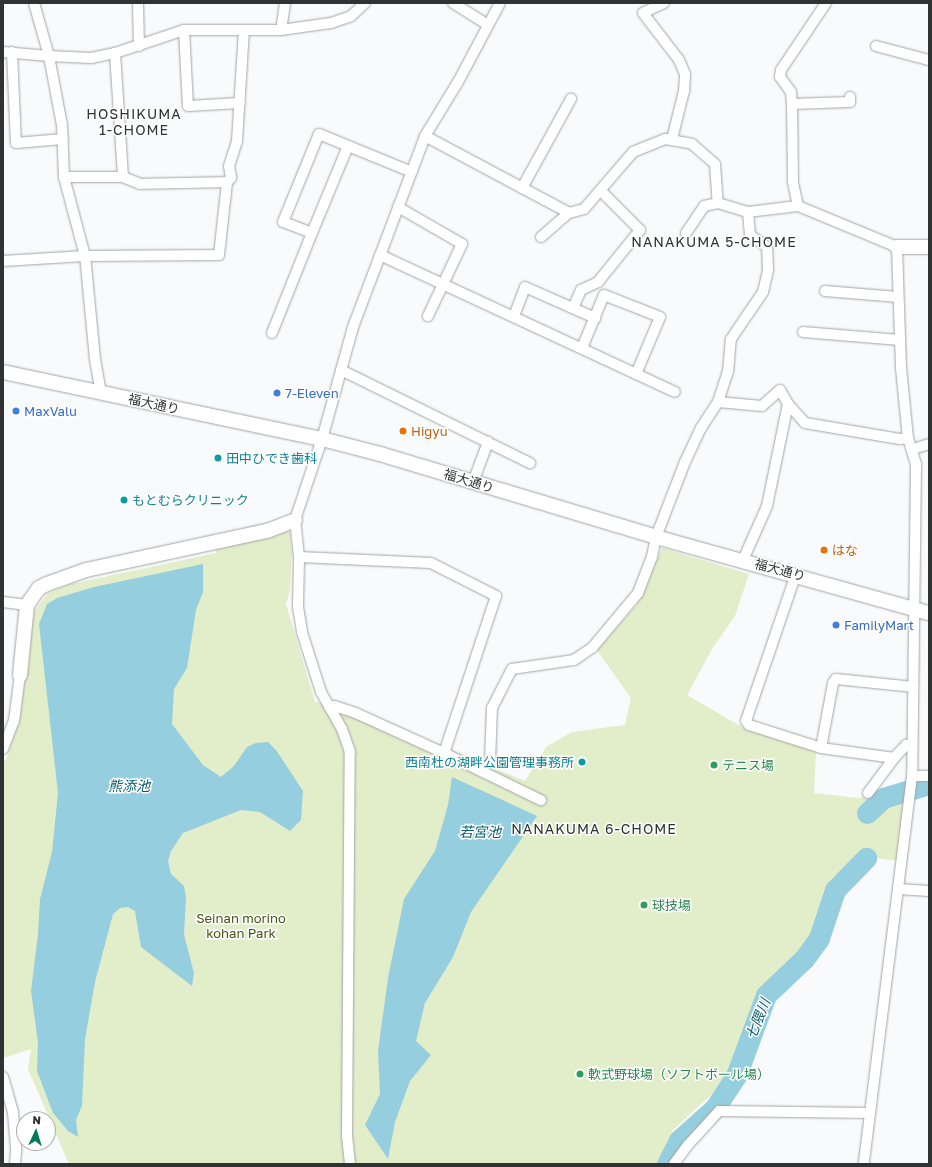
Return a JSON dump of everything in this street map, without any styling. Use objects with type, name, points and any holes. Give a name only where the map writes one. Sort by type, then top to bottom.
[{"type":"street","points":[[34,3],[49,56],[63,139],[64,177],[85,256],[94,359],[101,393]]},
{"type":"street","points":[[138,3],[139,46]]},
{"type":"street","points":[[282,30],[285,3]]},
{"type":"street","points":[[63,139],[16,143],[8,52],[82,59],[115,53],[184,30],[282,30],[331,23],[351,16],[365,3]]},
{"type":"street","points":[[453,3],[488,25]]},
{"type":"street","points":[[350,1164],[347,1135],[352,774],[350,752],[342,729],[329,707],[313,672],[302,632],[298,606],[299,557],[295,520],[322,439],[353,327],[425,136],[500,3]]},
{"type":"street","points":[[664,3],[643,13],[679,60],[685,74],[684,91],[672,139]]},
{"type":"street","points":[[798,206],[793,182],[791,92],[780,76],[783,63],[826,3]]},
{"type":"street","points":[[184,30],[188,106],[240,103]]},
{"type":"street","points":[[3,261],[85,256],[219,255],[227,182],[231,178],[229,166],[237,141],[244,31]]},
{"type":"street","points":[[876,46],[929,60]]},
{"type":"street","points":[[115,53],[123,177]]},
{"type":"street","points":[[792,104],[850,102],[850,97]]},
{"type":"street","points":[[522,188],[571,99]]},
{"type":"street","points":[[312,233],[283,222],[318,134],[412,172]]},
{"type":"street","points":[[425,136],[569,213]]},
{"type":"street","points":[[541,237],[569,213],[584,209],[633,152],[666,139],[672,139],[697,146],[715,164],[718,203]]},
{"type":"street","points":[[272,333],[348,146]]},
{"type":"street","points":[[64,177],[123,177],[140,184],[227,182]]},
{"type":"street","points":[[573,308],[581,290],[598,282],[640,230],[601,191]]},
{"type":"street","points":[[686,233],[704,206],[718,203],[748,212],[798,206],[897,247],[929,247]]},
{"type":"street","points":[[398,207],[462,244],[428,316]]},
{"type":"street","points":[[490,762],[492,708],[512,669],[574,660],[592,648],[638,594],[652,557],[656,537],[701,428],[718,402],[728,372],[731,339],[763,292],[768,270],[767,247],[750,234],[748,212]]},
{"type":"street","points":[[864,1164],[912,794],[916,465],[913,449],[908,438],[900,340],[897,247]]},
{"type":"street","points":[[380,255],[444,283],[675,392]]},
{"type":"street","points":[[514,316],[525,287],[595,318]]},
{"type":"street","points":[[825,291],[898,297]]},
{"type":"street","points":[[582,348],[604,295],[660,317],[636,374]]},
{"type":"street","points":[[803,332],[900,340]]},
{"type":"street","points":[[341,370],[530,463]]},
{"type":"street","name":"福大通り","points":[[3,372],[322,439],[473,482],[656,537],[796,574],[929,613]]},
{"type":"street","points":[[718,402],[762,406],[780,390],[788,404],[805,422],[900,440],[908,438]]},
{"type":"street","points":[[743,560],[767,506],[788,404]]},
{"type":"street","points":[[473,482],[488,442]]},
{"type":"street","points":[[913,449],[929,444]]},
{"type":"street","points":[[3,749],[14,721],[27,605],[39,588],[67,575],[267,531],[295,520]]},
{"type":"street","points":[[299,557],[431,564],[496,596],[444,753]]},
{"type":"street","points":[[796,574],[746,721],[749,725],[821,748],[894,758]]},
{"type":"street","points":[[3,602],[27,605]]},
{"type":"street","points":[[821,748],[833,683],[836,679],[914,687]]},
{"type":"street","points":[[329,707],[335,706],[356,713],[444,753],[541,800]]},
{"type":"street","points":[[868,792],[906,745],[912,746]]},
{"type":"street","points":[[912,778],[929,776]]},
{"type":"street","points":[[899,889],[929,892]]},
{"type":"street","points":[[3,1077],[12,1113],[16,1151],[15,1164]]},
{"type":"street","points":[[674,1164],[688,1145],[719,1111],[870,1113]]},
{"type":"green space","name":"Seinan morino kohan Park","points":[[263,525],[290,533],[292,552],[290,590],[286,604],[315,702],[347,706],[525,781],[546,747],[572,732],[625,725],[631,698],[596,649],[636,606],[662,548],[749,574],[735,616],[712,649],[687,695],[742,727],[816,752],[814,793],[859,798],[905,784],[897,861],[862,856],[833,888],[817,937],[797,962],[768,983],[739,1053],[713,1093],[673,1130],[657,1164],[69,1164],[56,1134],[56,1111],[46,1111],[28,1069],[31,1049],[3,1058],[3,760],[6,760],[20,716],[33,613],[47,594],[67,585],[216,553],[216,548],[227,544],[250,526]]},
{"type":"water","name":"熊添池","points":[[203,564],[203,592],[196,610],[187,668],[174,689],[172,724],[203,765],[221,777],[234,766],[247,747],[256,743],[268,742],[276,750],[303,791],[301,820],[290,831],[260,812],[241,810],[183,833],[171,851],[168,861],[171,874],[184,886],[186,898],[184,935],[194,973],[192,986],[141,947],[135,911],[128,907],[120,908],[113,914],[95,982],[85,1039],[82,1106],[76,1120],[78,1137],[68,1131],[56,1117],[56,1111],[52,1111],[37,1071],[38,1042],[31,991],[38,934],[40,899],[52,852],[58,793],[39,624],[47,604],[57,598],[94,587]]},
{"type":"water","name":"若宮池","points":[[452,777],[537,816],[471,912],[453,957],[425,1003],[416,1041],[431,1055],[410,1081],[395,1122],[388,1159],[365,1125],[380,1094],[378,1051],[388,978],[404,899],[435,851],[448,805]]},
{"type":"waterway","name":"七隈川","points":[[867,813],[883,798],[929,784]]},
{"type":"waterway","name":"七隈川","points":[[667,1164],[679,1140],[715,1108],[736,1076],[766,995],[804,959],[819,938],[835,890],[866,858]]},
{"type":"place","name":"7-Eleven","points":[[277,393]]},
{"type":"place","name":"MaxValu","points":[[16,411]]},
{"type":"place","name":"Higyu","points":[[403,431]]},
{"type":"place","name":"田中ひでき歯科","points":[[218,458]]},
{"type":"place","name":"もとむらクリニック","points":[[124,500]]},
{"type":"place","name":"はな","points":[[824,550]]},
{"type":"place","name":"FamilyMart","points":[[836,625]]},
{"type":"place","name":"西南杜の湖畔公園管理事務所","points":[[582,762]]},
{"type":"place","name":"テニス場","points":[[714,765]]},
{"type":"place","name":"球技場","points":[[644,905]]},
{"type":"place","name":"軟式野球場（ソフトボール場）","points":[[580,1074]]},
{"type":"district","name":"HOSHIKUMA 1-CHOME","points":[[134,122]]},
{"type":"district","name":"NANAKUMA 5-CHOME","points":[[714,242]]},
{"type":"district","name":"NANAKUMA 6-CHOME","points":[[594,829]]}]
